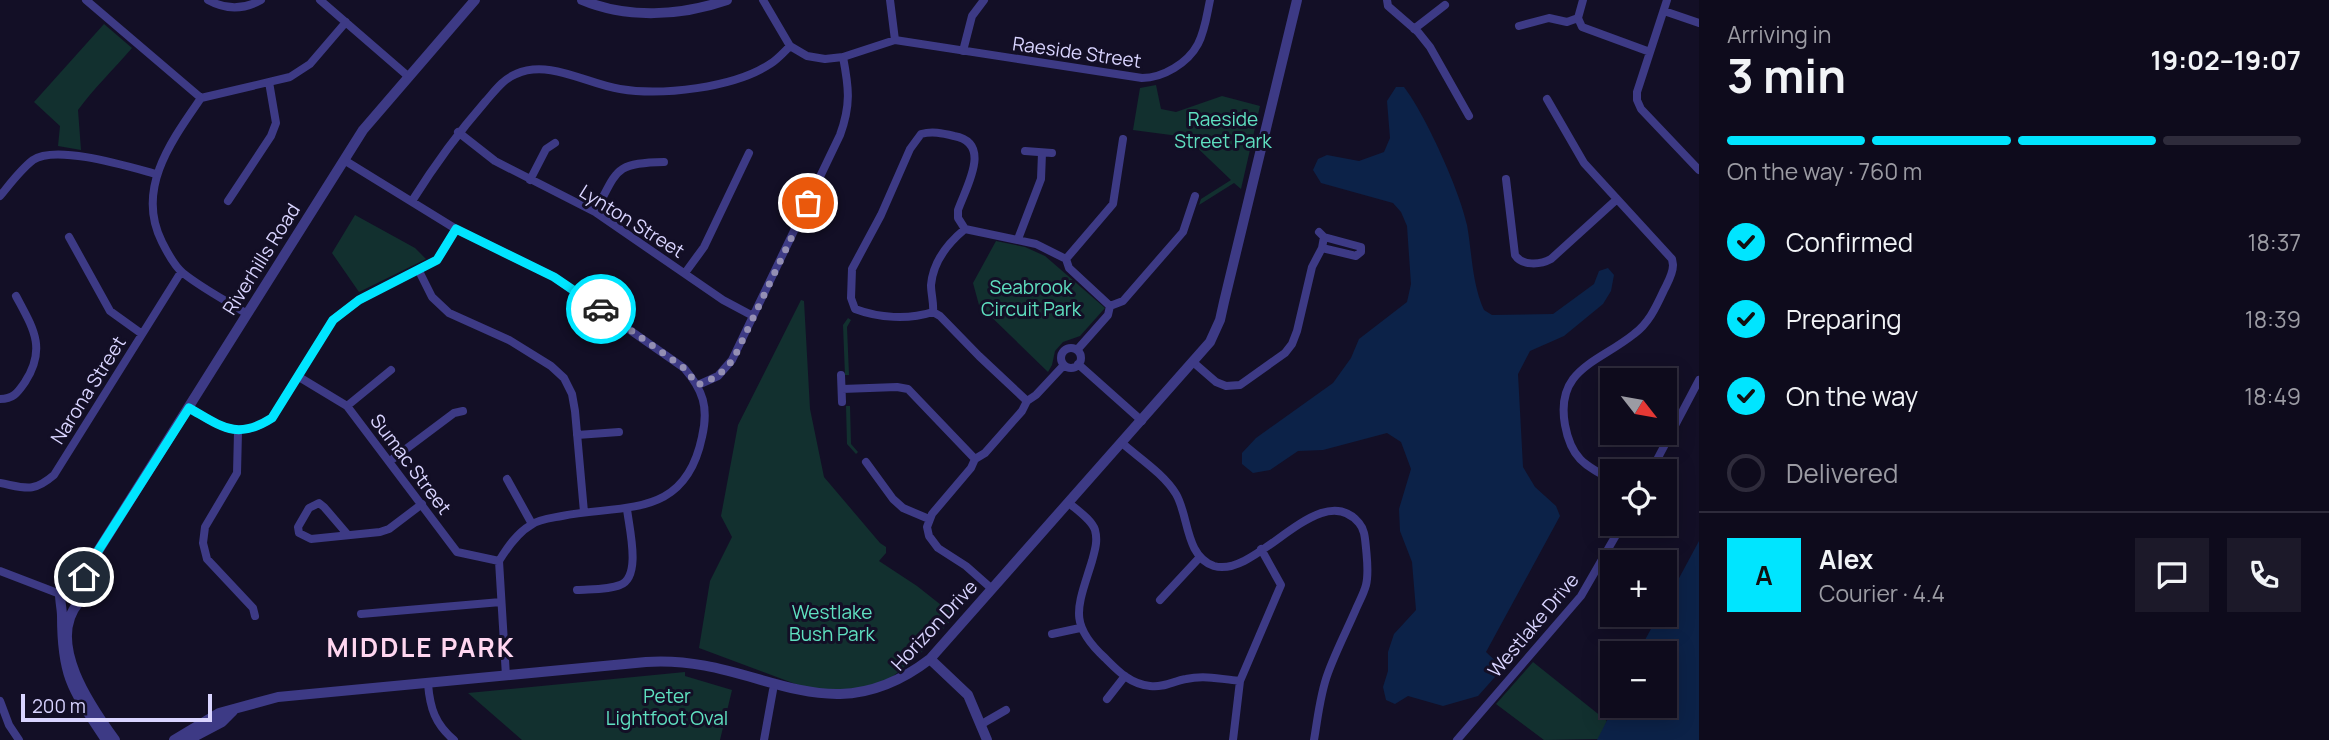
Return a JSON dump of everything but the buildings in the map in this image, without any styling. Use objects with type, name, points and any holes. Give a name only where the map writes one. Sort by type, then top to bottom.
[{"type":"street","points":[[86,0],[201,98]]},
{"type":"street","points":[[208,0],[222,8],[233,9],[261,0]]},
{"type":"street","points":[[320,0],[410,77]]},
{"type":"street","name":"Riverhills Road","points":[[79,593],[98,551],[363,130],[475,0]]},
{"type":"street","points":[[582,0],[611,9],[655,13],[698,9],[727,0]]},
{"type":"street","points":[[412,201],[458,132],[500,85],[516,74],[537,69],[556,71],[619,89],[663,92],[706,87],[770,64],[790,46],[763,0]]},
{"type":"street","points":[[890,0],[895,40]]},
{"type":"street","points":[[963,51],[975,10],[984,0]]},
{"type":"street","name":"Raeside Street","points":[[790,46],[807,56],[824,59],[843,57],[895,40],[1130,78],[1151,78],[1171,70],[1197,46],[1210,0]]},
{"type":"street","name":"Horizon Drive","points":[[847,704],[889,693],[908,680],[930,659],[1210,342],[1220,320],[1297,0]]},
{"type":"street","points":[[1387,0],[1388,6],[1430,47],[1469,116]]},
{"type":"street","points":[[1583,0],[1578,18],[1582,27],[1650,52]]},
{"type":"street","points":[[1667,0],[1637,92],[1639,104],[1699,170]]},
{"type":"street","points":[[1414,29],[1446,5]]},
{"type":"street","points":[[1664,10],[1699,23]]},
{"type":"street","points":[[1519,26],[1549,18],[1567,22],[1578,18]]},
{"type":"street","points":[[247,314],[181,272],[169,255],[158,233],[152,204],[156,174],[176,134],[201,98],[290,77],[310,64],[346,22]]},
{"type":"street","points":[[698,385],[728,368],[841,135],[848,112],[849,89],[843,57]]},
{"type":"street","points":[[229,201],[271,136],[276,123],[269,82]]},
{"type":"street","points":[[1547,99],[1584,163],[1672,259],[1674,265],[1657,305],[1644,326],[1578,372],[1564,395],[1564,417],[1573,452],[1584,464],[1600,473]]},
{"type":"street","name":"Lynton Street","points":[[458,132],[495,162],[595,212],[723,300],[753,316]]},
{"type":"street","points":[[1027,401],[933,312],[909,318],[864,313],[855,309],[851,298],[852,269],[881,215],[914,140],[921,134],[931,132],[958,136],[975,150],[976,159],[958,210],[958,218],[965,229],[1036,244],[1066,259],[1069,268],[1110,306]]},
{"type":"street","points":[[1066,259],[1113,204],[1123,139]]},
{"type":"street","points":[[530,180],[546,149],[555,143]]},
{"type":"street","points":[[1018,239],[1041,179],[1047,153],[1025,151]]},
{"type":"street","points":[[685,273],[704,247],[749,153]]},
{"type":"street","points":[[0,196],[33,160],[44,155],[64,155],[124,165],[156,174]]},
{"type":"street","points":[[344,160],[456,229],[554,277],[684,368],[698,385],[704,405],[705,425],[692,468],[679,484],[661,499],[644,506],[584,512],[531,524],[518,535],[499,561],[506,676]]},
{"type":"street","points":[[595,212],[622,167],[636,163],[664,162]]},
{"type":"street","points":[[1506,179],[1515,255],[1525,263],[1546,262],[1551,259],[1616,200]]},
{"type":"street","points":[[1110,306],[1123,301],[1183,232],[1195,196]]},
{"type":"street","points":[[189,408],[215,424],[238,432],[272,418],[333,320],[345,309],[437,260],[456,229]]},
{"type":"street","points":[[933,312],[931,286],[935,268],[944,250],[965,229]]},
{"type":"street","points":[[1193,362],[1216,382],[1226,386],[1240,385],[1285,353],[1297,331],[1312,267],[1322,248],[1322,234],[1356,244],[1361,247],[1361,252],[1356,256],[1322,248]]},
{"type":"street","points":[[69,237],[110,311],[142,334]]},
{"type":"street","points":[[419,271],[432,297],[449,313],[529,351],[564,378],[572,394],[584,512]]},
{"type":"street","name":"Narona Street","points":[[0,483],[33,489],[54,475],[181,272]]},
{"type":"street","points":[[0,399],[8,399],[16,394],[37,360],[31,324],[16,296]]},
{"type":"street","points":[[1077,350],[1108,315],[1110,306]]},
{"type":"street","points":[[1070,348],[1077,350],[1081,355],[1078,364],[1071,368],[1064,365],[1061,358],[1063,351],[1070,348]]},
{"type":"street","points":[[1078,364],[1142,421]]},
{"type":"street","points":[[992,589],[966,566],[938,548],[929,536],[929,519],[971,468],[975,459],[985,453],[1023,411],[1027,401],[1064,365]]},
{"type":"street","points":[[347,406],[391,370]]},
{"type":"street","points":[[841,375],[842,402]]},
{"type":"street","name":"Sumac Street","points":[[299,377],[347,406],[457,552],[499,561]]},
{"type":"street","points":[[1677,421],[1699,380]]},
{"type":"street","points":[[842,389],[908,389],[975,459]]},
{"type":"street","points":[[390,461],[454,413],[463,411]]},
{"type":"street","points":[[238,432],[237,473],[205,527],[203,543],[207,559],[253,608],[255,616]]},
{"type":"street","points":[[577,435],[619,432]]},
{"type":"street","points":[[1122,443],[1175,493],[1182,506],[1191,541],[1200,557],[1213,565],[1227,567],[1323,511],[1340,511],[1353,516],[1364,529],[1368,567],[1366,585],[1328,672],[1320,698],[1314,740]]},
{"type":"street","points":[[866,463],[902,508],[929,519]]},
{"type":"street","points":[[507,479],[531,524]]},
{"type":"street","points":[[348,535],[319,503],[309,508],[298,527],[299,533],[311,539],[348,535],[389,529],[422,504]]},
{"type":"street","points":[[1069,503],[1094,526],[1097,542],[1079,606],[1080,628],[1093,647],[1125,676],[1149,686],[1164,686],[1184,679],[1202,677],[1240,681]]},
{"type":"street","points":[[577,590],[619,586],[629,580],[633,568],[627,509]]},
{"type":"street","name":"Westlake Drive","points":[[1457,740],[1581,596],[1616,536]]},
{"type":"street","points":[[1233,740],[1240,681],[1281,585],[1261,549]]},
{"type":"street","name":"Riverhills Road","points":[[63,595],[88,560],[98,551]]},
{"type":"street","points":[[1160,600],[1200,557]]},
{"type":"street","points":[[0,571],[63,595],[68,608],[75,607]]},
{"type":"street","points":[[63,595],[74,588],[79,593],[79,602],[75,607],[69,633],[73,667],[88,700],[115,740]]},
{"type":"street","points":[[63,595],[62,649],[69,679],[80,703],[106,740]]},
{"type":"street","points":[[360,614],[501,602]]},
{"type":"street","points":[[1052,634],[1080,628]]},
{"type":"street","points":[[930,659],[968,695],[987,740]]},
{"type":"street","points":[[174,740],[219,713],[278,697],[646,662],[674,661],[704,667],[823,705]]},
{"type":"street","points":[[1107,699],[1125,676]]},
{"type":"street","points":[[428,684],[433,715],[444,732],[454,740]]},
{"type":"street","points":[[764,740],[773,691]]},
{"type":"street","points":[[0,701],[9,725],[19,740]]},
{"type":"street","points":[[980,725],[1006,710]]},
{"type":"street","points":[[188,740],[222,722],[233,711]]},
{"type":"street","points":[[0,730],[9,725]]},
{"type":"green space","points":[[104,24],[132,48],[78,110],[81,150],[58,146],[60,126],[34,102]]},
{"type":"green space","name":"Raeside Street Park","points":[[1156,85],[1161,109],[1176,112],[1222,96],[1260,106],[1241,189],[1234,183],[1199,205],[1201,199],[1231,180],[1186,137],[1133,130],[1140,88]]},
{"type":"green space","points":[[355,215],[415,248],[426,259],[359,292],[332,253]]},
{"type":"green space","name":"Seabrook Circuit Park","points":[[996,241],[1025,247],[1045,256],[1105,308],[1080,336],[1063,342],[1055,351],[1048,372],[979,305],[973,283]]},
{"type":"green space","name":"Westlake Bush Park","points":[[801,300],[804,301],[810,409],[824,477],[886,547],[886,553],[879,561],[955,616],[919,655],[886,682],[841,694],[801,686],[699,648],[710,581],[732,537],[721,516],[738,425]]},
{"type":"green space","points":[[848,318],[851,320],[847,327],[849,375],[845,375],[843,325]]},
{"type":"green space","points":[[846,406],[850,406],[851,444],[858,452],[856,454],[847,444]]},
{"type":"green space","points":[[1533,662],[1607,721],[1599,739],[1544,740],[1496,704]]},
{"type":"green space","name":"Peter Lightfoot Oval","points":[[685,672],[685,676],[732,690],[720,740],[522,740],[468,693]]},
{"type":"water","points":[[1396,87],[1404,87],[1412,99],[1450,174],[1467,225],[1475,279],[1484,310],[1492,315],[1553,314],[1594,284],[1599,271],[1608,268],[1614,275],[1611,291],[1603,304],[1564,336],[1530,351],[1518,374],[1523,467],[1535,487],[1556,506],[1560,516],[1486,652],[1503,668],[1478,696],[1443,706],[1408,696],[1395,704],[1386,700],[1383,687],[1388,671],[1388,652],[1394,634],[1416,610],[1412,562],[1400,531],[1399,509],[1411,469],[1401,442],[1387,433],[1323,450],[1298,451],[1270,470],[1253,473],[1242,464],[1242,453],[1256,438],[1333,383],[1351,358],[1359,339],[1407,302],[1411,284],[1407,226],[1401,212],[1393,203],[1321,183],[1313,170],[1318,159],[1327,155],[1359,161],[1384,152],[1390,138],[1387,101]]},
{"type":"water","points":[[1699,541],[1699,740],[1597,740],[1608,718],[1677,718],[1677,641],[1644,641],[1652,627],[1677,627],[1677,582]]},
{"type":"way so far","points":[[601,309],[684,368],[698,385],[718,376],[733,360],[808,203]]},
{"type":"district","name":"MIDDLE PARK","points":[[421,647]]},
{"type":"route","points":[[84,577],[189,408],[215,424],[238,432],[272,418],[333,320],[359,300],[437,260],[456,229],[554,277],[601,309]]}]
